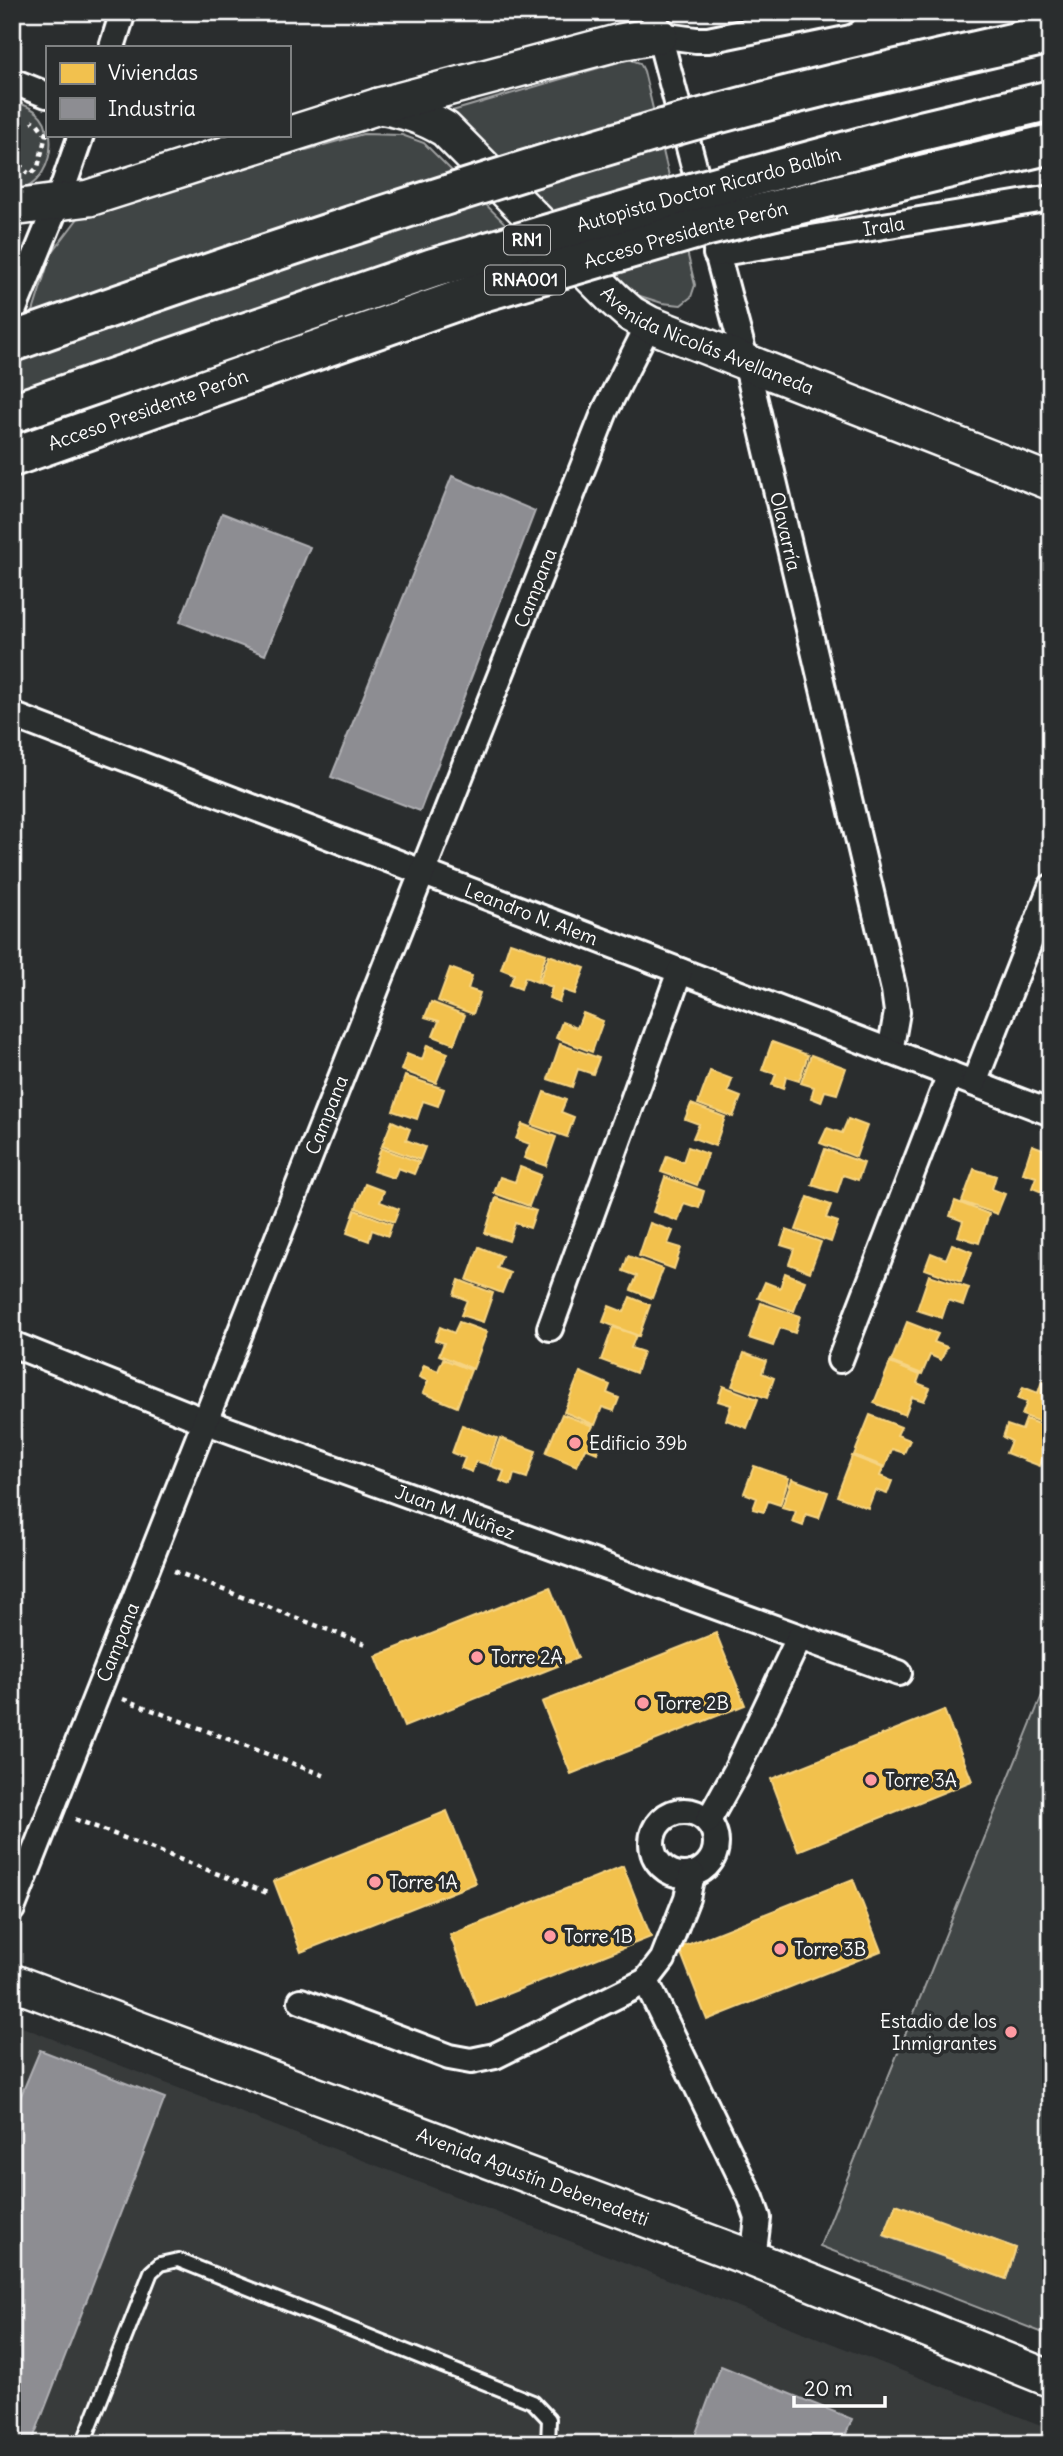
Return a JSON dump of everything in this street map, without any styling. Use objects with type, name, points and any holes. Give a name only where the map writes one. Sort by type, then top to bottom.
[{"type":"highway","points":[[12,342],[200,275],[416,204],[651,132],[859,78],[1051,34]]},
{"type":"highway","name":"Autopista Doctor Ricardo Balbín","points":[[12,413],[433,268],[699,191],[921,131],[1051,100]]},
{"type":"highway","name":"Acceso Presidente Perón","points":[[12,457],[482,292],[704,227],[1051,144]]},
{"type":"main road","points":[[290,134],[379,106],[620,42],[656,23]]},
{"type":"main road","name":"Avenida Nicolás Avellaneda","points":[[379,106],[414,113],[445,130],[631,314],[649,324],[1051,482]]},
{"type":"main road","points":[[12,208],[89,198],[284,136]]},
{"type":"main road","name":"Avenida Agustín Debenedetti","points":[[12,1982],[753,2259],[1051,2379]]},
{"type":"street","points":[[112,46],[123,12]]},
{"type":"street","points":[[656,23],[696,40],[708,40],[843,12]]},
{"type":"street","name":"Olavarría","points":[[656,23],[746,362],[894,990],[897,1012],[890,1052]]},
{"type":"street","points":[[12,81],[46,95]]},
{"type":"street","points":[[12,314],[82,136]]},
{"type":"street","name":"Irala","points":[[716,254],[1051,198]]},
{"type":"street","name":"Campana","points":[[12,1909],[605,411],[649,324]]},
{"type":"street","name":"Leandro N. Alem","points":[[12,715],[1051,1113]]},
{"type":"street","points":[[974,1083],[1051,887]]},
{"type":"street","points":[[550,1328],[680,971]]},
{"type":"street","points":[[840,1360],[950,1074]]},
{"type":"street","name":"Juan M. Núñez","points":[[12,1344],[206,1422],[900,1673]]},
{"type":"street","points":[[708,1821],[736,1771],[799,1638]]},
{"type":"street","points":[[678,1811],[699,1814],[708,1821],[716,1838],[716,1847],[707,1865],[692,1874],[677,1874],[667,1870],[653,1853],[654,1832],[667,1815],[678,1811]]},
{"type":"street","points":[[301,2001],[449,2057],[471,2062],[495,2056],[646,1981],[663,1959],[687,1898],[692,1874]]},
{"type":"street","points":[[646,1981],[751,2199],[758,2218],[753,2259]]},
{"type":"lane","points":[[83,2444],[151,2272],[160,2264],[178,2260],[533,2402],[549,2419],[548,2444]]},
{"type":"path","points":[[21,174],[29,173],[38,167],[46,135],[37,122],[24,118]]},
{"type":"path","points":[[12,157],[29,173]]},
{"type":"path","points":[[150,1562],[365,1644]]},
{"type":"path","points":[[100,1690],[328,1777]]},
{"type":"path","points":[[52,1810],[270,1894]]},
{"type":"shaded area","points":[[629,59],[640,63],[644,71],[695,285],[691,297],[681,305],[662,303],[637,295],[442,114]]},
{"type":"shaded area","points":[[12,100],[31,108],[41,116],[46,127],[46,136],[50,136],[50,145],[43,172],[30,185],[12,191]]},
{"type":"shaded area","points":[[363,134],[402,135],[424,143],[559,277],[12,468],[12,379],[51,254],[82,213]]},
{"type":"shaded area","points":[[1051,1673],[1051,2336],[820,2246]],"holes":[[[896,2205],[1016,2248],[1006,2279],[885,2236]]]},
{"type":"shaded area","points":[[12,2023],[1051,2429],[1051,2444],[12,2444]]},
{"type":"building: Viviendas","points":[[510,942],[546,954],[537,982],[525,977],[521,989],[510,985],[514,974],[501,969]]},
{"type":"building: Viviendas","points":[[549,955],[585,968],[575,994],[563,990],[559,1002],[549,998],[552,987],[539,982]]},
{"type":"building: Viviendas","points":[[450,968],[472,976],[468,989],[480,993],[473,1014],[438,1001]]},
{"type":"building: Viviendas","points":[[431,1002],[465,1015],[454,1044],[433,1036],[439,1021],[425,1017]]},
{"type":"building: Viviendas","points":[[583,1013],[603,1021],[592,1052],[556,1038],[562,1022],[577,1028]]},
{"type":"building: Viviendas","points":[[772,1042],[808,1055],[799,1081],[786,1077],[783,1089],[772,1085],[776,1074],[762,1070]]},
{"type":"building: Viviendas","points":[[560,1044],[599,1058],[593,1074],[578,1069],[572,1087],[548,1079]]},
{"type":"building: Viviendas","points":[[427,1045],[448,1053],[436,1083],[401,1070],[407,1054],[422,1060]]},
{"type":"building: Viviendas","points":[[811,1055],[846,1068],[837,1094],[825,1091],[821,1102],[811,1098],[814,1087],[801,1083]]},
{"type":"building: Viviendas","points":[[710,1071],[732,1079],[728,1092],[741,1097],[733,1117],[698,1104]]},
{"type":"building: Viviendas","points":[[405,1076],[444,1089],[438,1106],[423,1101],[417,1119],[393,1111]]},
{"type":"building: Viviendas","points":[[544,1092],[566,1100],[561,1112],[574,1117],[567,1137],[532,1125]]},
{"type":"building: Viviendas","points":[[691,1104],[725,1117],[715,1146],[693,1138],[699,1124],[685,1119]]},
{"type":"building: Viviendas","points":[[848,1119],[867,1126],[856,1157],[820,1143],[827,1128],[842,1133]]},
{"type":"building: Viviendas","points":[[392,1121],[410,1129],[406,1140],[425,1147],[420,1160],[382,1146]]},
{"type":"building: Viviendas","points":[[522,1124],[556,1137],[546,1166],[524,1158],[530,1144],[516,1139]]},
{"type":"building: Viviendas","points":[[1032,1145],[1051,1152],[1051,1182],[1047,1180],[1042,1192],[1032,1188],[1036,1177],[1023,1173]]},
{"type":"building: Viviendas","points":[[688,1147],[708,1154],[697,1185],[661,1172],[667,1156],[683,1162]]},
{"type":"building: Viviendas","points":[[381,1148],[419,1162],[414,1174],[398,1168],[394,1178],[373,1171]]},
{"type":"building: Viviendas","points":[[825,1149],[864,1163],[858,1180],[843,1175],[837,1193],[812,1185]]},
{"type":"building: Viviendas","points":[[520,1167],[541,1175],[529,1206],[494,1193],[500,1177],[515,1182]]},
{"type":"building: Viviendas","points":[[974,1169],[996,1176],[992,1189],[1005,1194],[997,1214],[962,1202]]},
{"type":"building: Viviendas","points":[[665,1177],[704,1191],[699,1208],[684,1203],[678,1221],[653,1212]]},
{"type":"building: Viviendas","points":[[365,1184],[384,1191],[380,1202],[399,1209],[394,1222],[356,1208]]},
{"type":"building: Viviendas","points":[[808,1197],[831,1205],[826,1218],[838,1222],[831,1242],[796,1230]]},
{"type":"building: Viviendas","points":[[496,1198],[536,1211],[530,1228],[515,1223],[509,1241],[485,1233]]},
{"type":"building: Viviendas","points":[[955,1201],[989,1214],[979,1243],[958,1236],[963,1221],[950,1216]]},
{"type":"building: Viviendas","points":[[355,1210],[392,1224],[388,1236],[372,1230],[369,1241],[347,1233]]},
{"type":"building: Viviendas","points":[[650,1223],[673,1231],[668,1244],[681,1248],[674,1269],[639,1256]]},
{"type":"building: Viviendas","points":[[786,1230],[821,1242],[810,1272],[789,1264],[794,1249],[781,1245]]},
{"type":"building: Viviendas","points":[[952,1244],[972,1252],[961,1282],[925,1269],[931,1253],[946,1259]]},
{"type":"building: Viviendas","points":[[479,1247],[502,1256],[497,1268],[510,1273],[502,1293],[467,1280]]},
{"type":"building: Viviendas","points":[[628,1256],[663,1269],[652,1298],[631,1290],[637,1276],[623,1271]]},
{"type":"building: Viviendas","points":[[785,1273],[805,1281],[794,1311],[758,1298],[765,1282],[780,1288]]},
{"type":"building: Viviendas","points":[[929,1275],[969,1288],[963,1305],[948,1300],[942,1318],[917,1310]]},
{"type":"building: Viviendas","points":[[459,1280],[493,1293],[483,1322],[461,1315],[467,1300],[454,1295]]},
{"type":"building: Viviendas","points":[[630,1297],[650,1305],[639,1336],[603,1322],[609,1306],[624,1312]]},
{"type":"building: Viviendas","points":[[761,1303],[800,1316],[795,1333],[780,1328],[773,1346],[749,1338]]},
{"type":"building: Viviendas","points":[[459,1322],[487,1332],[473,1369],[439,1355],[444,1343],[435,1340],[440,1327],[454,1333]]},
{"type":"building: Viviendas","points":[[907,1322],[938,1334],[934,1342],[947,1347],[941,1360],[930,1355],[922,1374],[891,1362]]},
{"type":"building: Viviendas","points":[[613,1327],[636,1335],[631,1348],[643,1352],[636,1373],[601,1360]]},
{"type":"building: Viviendas","points":[[744,1353],[766,1361],[762,1373],[774,1378],[767,1398],[732,1386]]},
{"type":"building: Viviendas","points":[[443,1359],[471,1370],[457,1407],[423,1393],[428,1381],[419,1377],[424,1365],[438,1371]]},
{"type":"building: Viviendas","points":[[890,1363],[920,1375],[917,1383],[930,1388],[924,1401],[912,1397],[905,1415],[874,1403]]},
{"type":"building: Viviendas","points":[[580,1372],[610,1385],[607,1393],[619,1398],[614,1411],[602,1407],[595,1425],[564,1412]]},
{"type":"building: Viviendas","points":[[1042,1381],[1051,1385],[1051,1426],[1022,1415],[1027,1402],[1018,1399],[1023,1387],[1038,1393]]},
{"type":"building: Viviendas","points":[[723,1386],[758,1399],[747,1428],[726,1420],[731,1405],[718,1401]]},
{"type":"building: Viviendas","name":"Edificio 39b","points":[[562,1414],[593,1426],[589,1434],[602,1439],[597,1453],[585,1448],[577,1466],[546,1453]]},
{"type":"building: Viviendas","points":[[870,1415],[901,1427],[897,1435],[910,1440],[904,1453],[892,1449],[885,1467],[854,1455]]},
{"type":"building: Viviendas","points":[[1026,1419],[1051,1429],[1051,1440],[1040,1466],[1006,1453],[1011,1441],[1003,1437],[1007,1425],[1022,1430]]},
{"type":"building: Viviendas","points":[[462,1425],[497,1438],[488,1465],[476,1461],[472,1472],[461,1468],[465,1458],[452,1453]]},
{"type":"building: Viviendas","points":[[500,1438],[536,1451],[527,1478],[514,1474],[511,1485],[500,1481],[504,1471],[490,1466]]},
{"type":"building: Viviendas","points":[[852,1456],[883,1468],[880,1476],[892,1481],[887,1494],[875,1490],[868,1508],[837,1496]]},
{"type":"building: Viviendas","points":[[754,1466],[789,1478],[780,1505],[768,1501],[764,1512],[753,1509],[757,1498],[744,1493]]},
{"type":"building: Viviendas","points":[[792,1479],[828,1492],[819,1518],[806,1514],[803,1526],[792,1522],[796,1511],[782,1507]]},
{"type":"building: Viviendas","name":"Torre 2A","points":[[550,1587],[578,1658],[404,1727],[376,1656]]},
{"type":"building: Viviendas","name":"Torre 2B","points":[[716,1633],[745,1705],[571,1774],[542,1702]]},
{"type":"building: Viviendas","name":"Torre 3A","points":[[944,1710],[972,1781],[798,1851],[771,1779]]},
{"type":"building: Viviendas","name":"Torre 1A","points":[[447,1811],[476,1883],[301,1952],[274,1881]]},
{"type":"building: Viviendas","name":"Torre 1B","points":[[623,1866],[651,1937],[477,2006],[450,1935]]},
{"type":"building: Viviendas","name":"Torre 3B","points":[[853,1879],[881,1951],[707,2020],[679,1948]]},
{"type":"building: Viviendas","points":[[896,2204],[1016,2248],[1006,2279],[884,2235]]},
{"type":"building: Industria","points":[[452,476],[535,511],[420,811],[331,777]]},
{"type":"building: Industria","points":[[222,513],[310,547],[265,655],[180,622]]},
{"type":"building: Industria","points":[[40,2050],[165,2098],[31,2444],[12,2444],[12,2117]]},
{"type":"building: Industria","points":[[721,2366],[852,2419],[842,2444],[692,2444]]},
{"type":"place","name":"Edificio 39b","points":[[575,1443]]},
{"type":"place","name":"Torre 2A","points":[[477,1657]]},
{"type":"place","name":"Torre 2B","points":[[643,1703]]},
{"type":"place","name":"Torre 3A","points":[[871,1780]]},
{"type":"place","name":"Torre 1A","points":[[375,1882]]},
{"type":"place","name":"Torre 1B","points":[[550,1936]]},
{"type":"place","name":"Torre 3B","points":[[780,1949]]},
{"type":"place","name":"Estadio de los Inmigrantes","points":[[1011,2032]]}]
